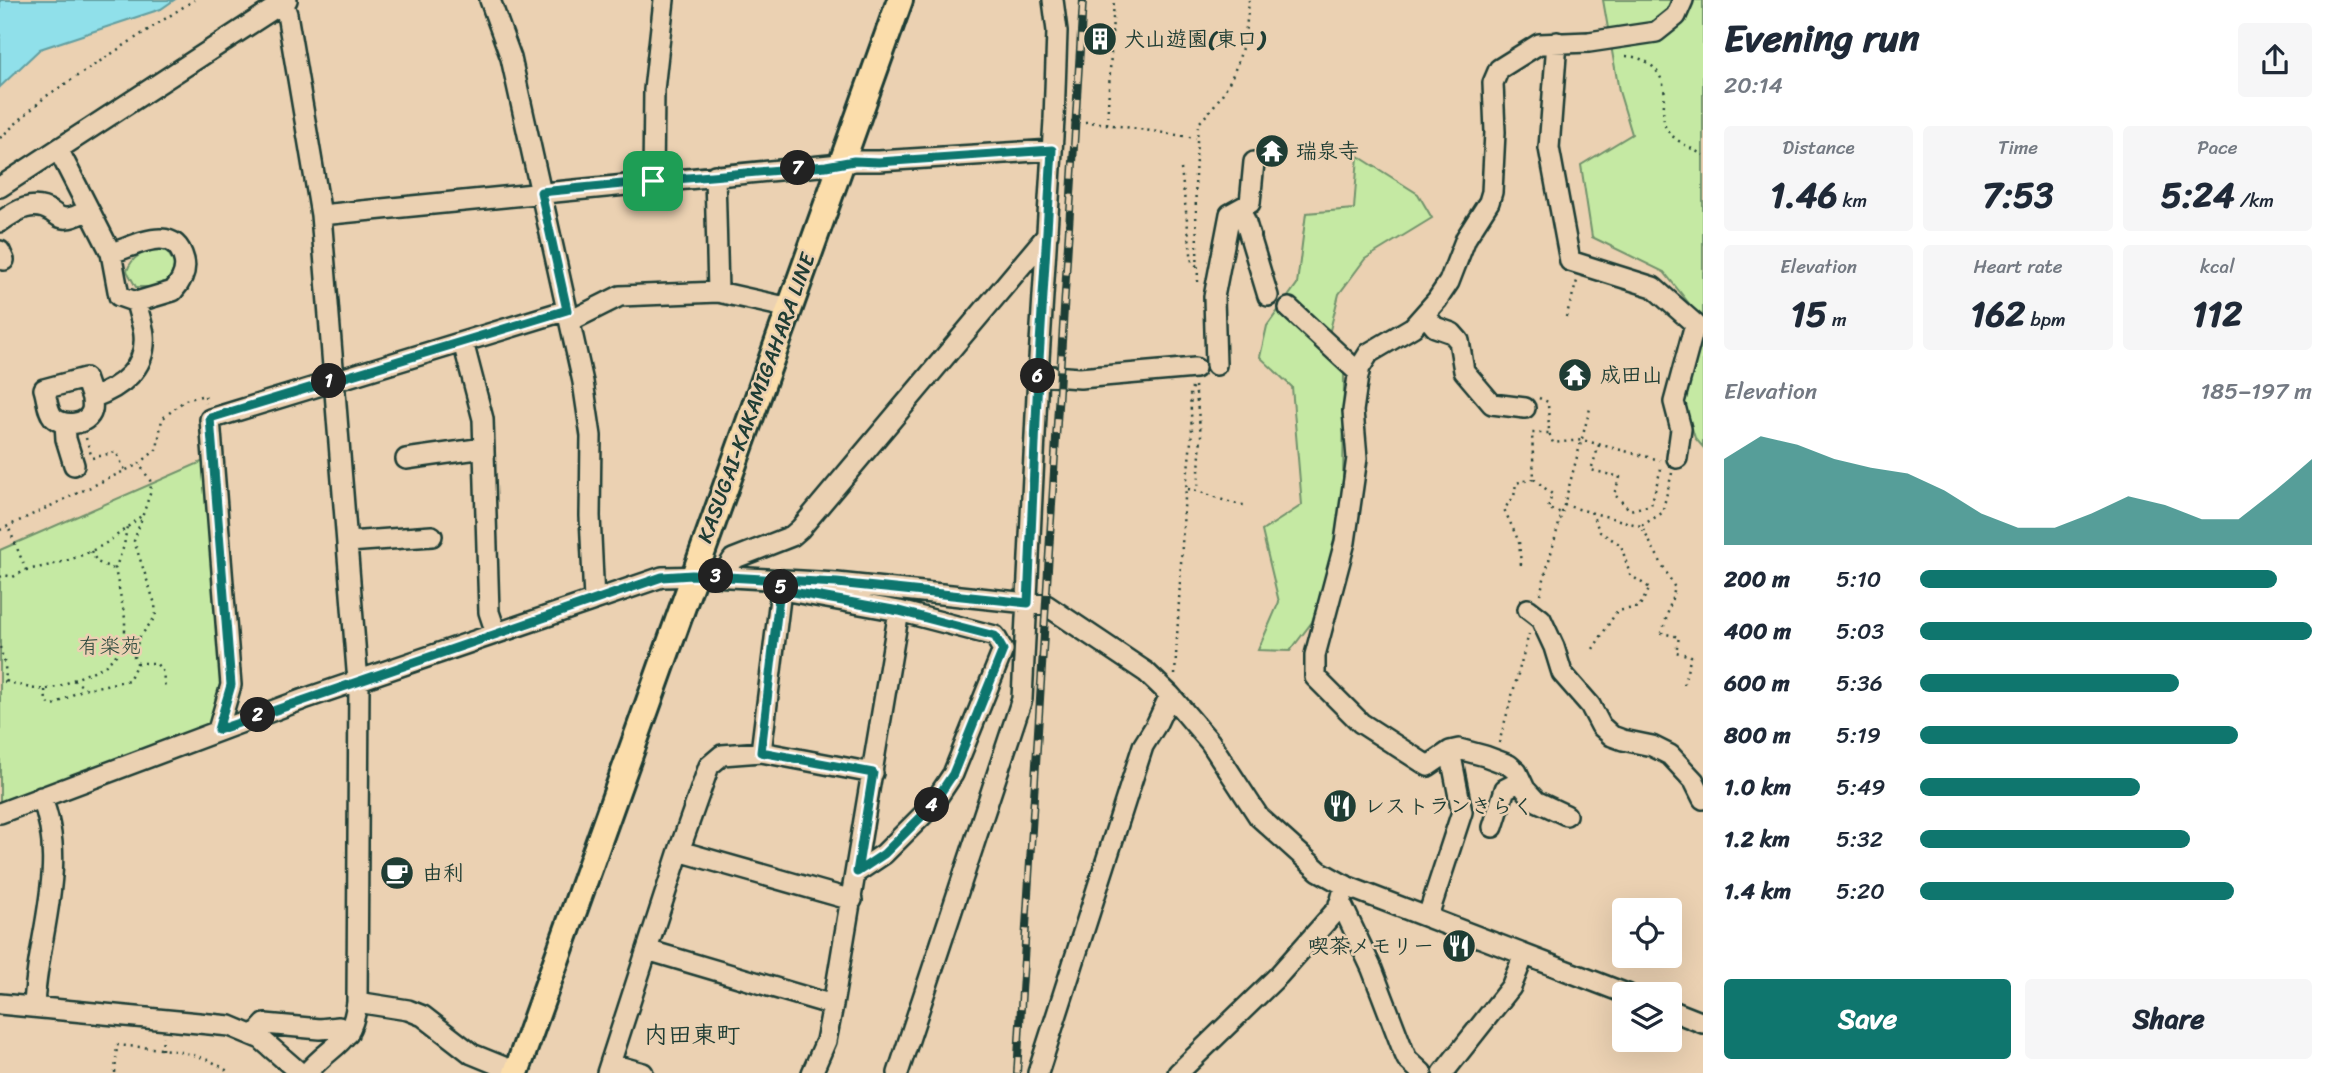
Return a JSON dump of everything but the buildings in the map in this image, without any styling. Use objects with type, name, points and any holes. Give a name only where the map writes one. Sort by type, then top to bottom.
[{"type":"main road","name":"KASUGAI-KAKAMIGAHARA LINE","points":[[516,1072],[900,0]]},
{"type":"street","points":[[491,0],[511,58],[583,382],[591,436],[590,516],[594,600]]},
{"type":"street","points":[[653,181],[654,90],[664,0]]},
{"type":"street","points":[[898,1073],[1022,699],[1054,120],[1057,31],[1053,0]]},
{"type":"street","points":[[1566,815],[1536,801],[1517,772],[1509,765],[1485,756],[1459,749],[1450,751],[1428,766],[1361,723],[1315,677],[1315,655],[1347,530],[1357,458],[1353,411],[1359,373],[1369,353],[1406,331],[1425,315],[1449,282],[1466,238],[1489,202],[1492,192],[1493,83],[1499,69],[1539,44],[1589,42],[1656,32],[1676,16],[1683,0]]},
{"type":"street","points":[[0,187],[285,1],[321,215],[356,670],[359,680],[354,1022],[339,1045],[320,1057],[307,1073]]},
{"type":"street","points":[[1557,42],[1549,148],[1570,261],[1653,287],[1695,324],[1674,402],[1681,429],[1677,457]]},
{"type":"street","points":[[59,150],[111,253],[119,296],[135,302],[173,291],[184,275],[183,257],[173,243],[157,238],[111,253]]},
{"type":"street","points":[[321,215],[854,161],[879,162],[1052,150]]},
{"type":"street","points":[[1254,162],[1249,218],[1268,296]]},
{"type":"street","points":[[715,175],[718,292]]},
{"type":"street","points":[[0,222],[21,208],[30,206],[41,207],[57,216],[68,218],[89,210]]},
{"type":"street","points":[[1216,365],[1214,297],[1230,214],[1249,218]]},
{"type":"street","points":[[722,576],[733,559],[792,536],[800,528],[1048,234]]},
{"type":"street","points":[[218,730],[231,685],[210,418],[463,342],[568,316],[620,296],[718,292],[790,308]]},
{"type":"street","points":[[1038,376],[1080,378],[1195,373],[1216,365],[1225,365],[1226,296]]},
{"type":"street","points":[[92,398],[112,391],[137,369],[143,351],[144,334],[135,302]]},
{"type":"street","points":[[1289,308],[1359,373]]},
{"type":"street","points":[[1425,315],[1435,327],[1452,333],[1459,341],[1464,371],[1492,404],[1524,408]]},
{"type":"street","points":[[463,342],[483,418],[489,612],[496,633]]},
{"type":"street","points":[[66,431],[86,419],[92,410],[92,398],[85,378],[44,389],[51,414],[66,431],[74,465]]},
{"type":"street","points":[[406,459],[484,448]]},
{"type":"street","points":[[348,542],[432,536]]},
{"type":"street","points":[[0,813],[218,730],[662,577],[722,576],[781,585],[995,636],[1003,650],[953,774],[931,807],[884,854],[857,872]]},
{"type":"street","points":[[781,585],[850,584],[1045,605],[1146,672],[1170,695],[1210,742],[1259,817],[1342,895],[1403,1050],[1422,1073]]},
{"type":"street","points":[[761,752],[781,585]]},
{"type":"street","points":[[812,1073],[826,1041],[833,1005],[899,611]]},
{"type":"street","points":[[1531,611],[1541,619],[1555,647],[1562,673],[1590,705],[1601,726],[1612,736],[1652,746],[1670,755],[1694,781],[1703,799]]},
{"type":"street","points":[[1038,1073],[1143,746],[1170,695]]},
{"type":"street","points":[[1428,916],[1462,811],[1450,751]]},
{"type":"street","points":[[643,1073],[609,1068],[709,766],[722,755],[761,752],[873,773]]},
{"type":"street","points":[[1493,827],[1505,789],[1521,781]]},
{"type":"street","points":[[34,1007],[35,979],[48,919],[52,861],[46,808],[41,797]]},
{"type":"street","points":[[679,850],[852,900]]},
{"type":"street","points":[[1342,895],[1428,916],[1612,988]]},
{"type":"street","points":[[1178,1073],[1278,976],[1342,895]]},
{"type":"street","points":[[647,950],[833,1005]]},
{"type":"street","points":[[1443,1073],[1511,987],[1524,955]]},
{"type":"street","points":[[356,1002],[408,1010],[423,1016],[472,1054],[516,1072]]},
{"type":"street","points":[[0,1004],[230,1026],[254,1036],[300,1073]]},
{"type":"street","points":[[1682,1015],[1703,1023]]},
{"type":"street","points":[[254,1036],[265,1024],[320,1029],[339,1027],[348,1034]]},
{"type":"path","points":[[0,138],[45,97],[194,0]]},
{"type":"path","points":[[1107,124],[1114,0]]},
{"type":"path","points":[[1624,56],[1636,56],[1658,71],[1664,88],[1665,127],[1703,155]]},
{"type":"path","points":[[1054,120],[1107,124],[1197,138]]},
{"type":"path","points":[[1181,169],[1192,262],[1198,267]]},
{"type":"path","points":[[1566,317],[1582,264]]},
{"type":"path","points":[[1195,373],[1201,435],[1198,490]]},
{"type":"path","points":[[0,530],[139,464],[156,449],[162,419],[177,404],[205,395],[210,418]]},
{"type":"path","points":[[1548,402],[1549,433],[1553,443],[1582,440],[1663,461],[1651,505],[1630,510],[1614,494],[1620,477],[1591,470],[1599,445]]},
{"type":"path","points":[[1499,743],[1531,611],[1562,513],[1591,405]]},
{"type":"path","points":[[66,431],[85,433],[92,457],[116,452],[125,470]]},
{"type":"path","points":[[1549,433],[1532,433],[1534,479],[1552,494],[1548,509],[1562,513]]},
{"type":"path","points":[[1641,526],[1662,513],[1677,457]]},
{"type":"path","points":[[137,663],[134,657],[139,638],[156,617],[155,604],[134,541],[151,491],[150,480],[139,464]]},
{"type":"path","points":[[1521,565],[1519,542],[1504,509],[1514,496],[1516,483],[1534,479]]},
{"type":"path","points":[[1186,489],[1198,490],[1231,504],[1244,505]]},
{"type":"path","points":[[1564,505],[1641,526],[1675,588],[1662,633],[1679,637],[1676,652],[1691,656],[1683,687]]},
{"type":"path","points":[[1591,512],[1600,532],[1620,545],[1630,575],[1650,588],[1639,607],[1617,611],[1593,649]]},
{"type":"path","points":[[0,577],[13,577],[26,570],[56,564],[91,551],[142,515]]},
{"type":"path","points":[[8,526],[26,570]]},
{"type":"path","points":[[0,684],[6,681],[33,690],[57,688],[105,666],[121,650],[125,641],[125,618],[115,569],[124,546],[127,526]]},
{"type":"path","points":[[91,551],[97,562],[115,569]]},
{"type":"path","points":[[0,647],[6,681]]},
{"type":"path","points":[[45,690],[46,701],[52,706],[85,688],[129,680],[137,663]]},
{"type":"path","points":[[137,663],[156,663],[163,672],[166,688]]},
{"type":"path","points":[[73,680],[85,688]]},
{"type":"path","points":[[162,1050],[163,1030]]},
{"type":"path","points":[[115,1073],[117,1045],[206,1059],[230,1073]]},
{"type":"green space","points":[[1603,0],[1703,0],[1703,321],[1664,272],[1592,237],[1581,165],[1632,134],[1619,91]]},
{"type":"green space","points":[[1358,156],[1418,194],[1432,218],[1365,259],[1339,294],[1326,346],[1344,374],[1343,497],[1337,541],[1312,622],[1290,651],[1258,650],[1279,602],[1262,531],[1302,505],[1292,387],[1260,357],[1267,326],[1297,284],[1306,213],[1354,209]]},
{"type":"green space","points":[[159,248],[166,250],[175,264],[170,280],[153,287],[136,287],[127,271],[129,266],[139,255]]},
{"type":"green space","points":[[1703,336],[1703,447],[1695,438],[1684,402]]},
{"type":"green space","name":"有楽苑","points":[[206,460],[222,672],[219,703],[210,727],[0,807],[0,550]]},
{"type":"water","points":[[0,0],[174,0],[161,9],[40,49],[0,87]]},
{"type":"railway","points":[[1017,1073],[1083,0]]},
{"type":"place","name":"犬山遊園(東口)","points":[[1100,39]]},
{"type":"place","name":"瑞泉寺","points":[[1272,151]]},
{"type":"place","name":"成田山","points":[[1575,375]]},
{"type":"place","name":"レストランきらく","points":[[1340,806]]},
{"type":"place","name":"由利","points":[[397,873]]},
{"type":"place","name":"喫茶メモリー","points":[[1459,946]]},
{"type":"district","name":"内田東町","points":[[692,1035]]},
{"type":"route","points":[[653,181],[541,192],[567,310],[210,418],[231,685],[218,730],[662,577],[692,575],[781,580],[781,590],[899,611],[995,636],[1003,650],[953,774],[931,807],[884,854],[857,872],[873,773],[761,752],[781,580],[837,583],[1028,603],[1052,150],[879,162],[854,161],[826,166],[653,181]]}]
